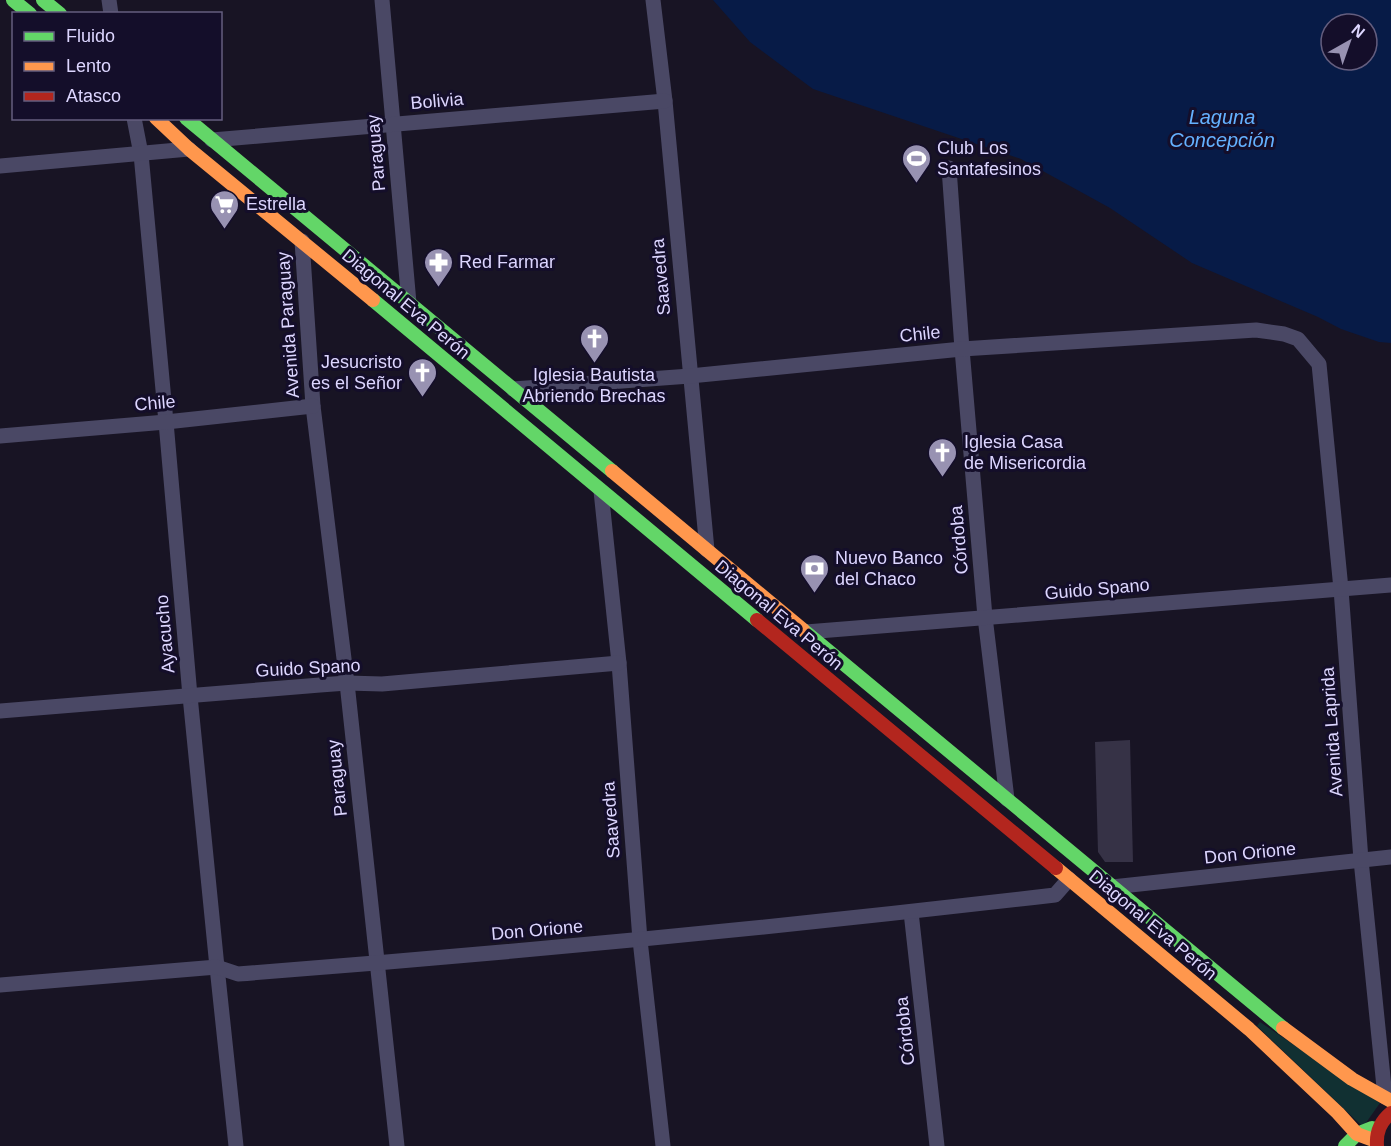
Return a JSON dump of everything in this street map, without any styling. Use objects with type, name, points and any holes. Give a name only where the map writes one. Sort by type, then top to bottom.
[{"type":"main road","points":[[13,0],[28,12]]},
{"type":"main road","points":[[43,0],[58,12]]},
{"type":"main road","name":"Diagonal Eva Perón","points":[[158,120],[189,149],[1249,1029],[1338,1113],[1357,1134],[1376,1143]]},
{"type":"main road","name":"Diagonal Eva Perón","points":[[188,120],[1287,1032],[1352,1079],[1388,1099]]},
{"type":"main road","points":[[1346,1146],[1357,1134],[1380,1124],[1391,1113]]},
{"type":"main road","points":[[1376,1143],[1380,1124]]},
{"type":"street","name":"Paraguay","points":[[382,0],[409,303]]},
{"type":"street","name":"Saavedra","points":[[653,0],[707,550]]},
{"type":"street","name":"Bolivia","points":[[212,140],[664,101]]},
{"type":"street","name":"Ayacucho","points":[[134,120],[141,154],[189,696],[236,1146]]},
{"type":"street","points":[[0,166],[189,149]]},
{"type":"street","name":"Córdoba","points":[[949,168],[985,617],[1006,799]]},
{"type":"street","name":"Avenida Paraguay","points":[[302,241],[313,406]]},
{"type":"street","name":"Chile","points":[[513,389],[690,376],[962,349],[1256,330],[1284,334],[1298,339],[1319,364]]},
{"type":"street","name":"Avenida Laprida","points":[[1319,364],[1341,589],[1361,860],[1388,1099]]},
{"type":"street","name":"Paraguay","points":[[313,406],[397,1146]]},
{"type":"street","name":"Chile","points":[[0,436],[166,422],[313,406]]},
{"type":"street","name":"Saavedra","points":[[601,491],[619,663],[640,940],[663,1146]]},
{"type":"street","name":"Guido Spano","points":[[806,632],[1391,585]]},
{"type":"street","name":"Guido Spano","points":[[0,711],[346,683],[382,684],[619,663]]},
{"type":"street","name":"Don Orione","points":[[1113,887],[1391,857]]},
{"type":"street","name":"Don Orione","points":[[0,985],[217,968],[238,974],[378,964],[640,940],[1055,895],[1069,879]]},
{"type":"street","name":"Córdoba","points":[[911,912],[937,1146]]},
{"type":"green space","points":[[1260,1022],[1380,1103],[1363,1127],[1257,1026]]},
{"type":"water","name":"Laguna Concepción","points":[[713,0],[1391,0],[1391,343],[1379,342],[1341,329],[1192,263],[1110,208],[1021,159],[813,89],[750,42]]},
{"type":"building","points":[[1130,740],[1133,862],[1105,862],[1098,852],[1095,742]]},
{"type":"traffic: fast","points":[[13,0],[28,12]]},
{"type":"traffic: fast","points":[[43,0],[58,12]]},
{"type":"traffic: fast","points":[[188,120],[612,471]]},
{"type":"traffic: fast","points":[[373,300],[757,620]]},
{"type":"traffic: fast","points":[[803,630],[1283,1028]]},
{"type":"traffic: fast","points":[[1345,1146],[1357,1134],[1372,1128]]},
{"type":"traffic: slow","points":[[158,120],[189,149],[373,300]]},
{"type":"traffic: slow","points":[[612,471],[803,630]]},
{"type":"traffic: slow","points":[[1056,868],[1249,1029],[1338,1113],[1357,1134],[1376,1141]]},
{"type":"traffic: slow","points":[[1283,1028],[1352,1079],[1391,1101]]},
{"type":"traffic: jam","points":[[757,620],[1056,868]]},
{"type":"traffic: jam","points":[[1377,1146],[1380,1128],[1391,1113]]},
{"type":"place","name":"Club Los Santafesinos","points":[[916,184]]},
{"type":"place","name":"Estrella","points":[[225,230]]},
{"type":"place","name":"Red Farmar","points":[[438,288]]},
{"type":"place","name":"Iglesia Bautista Abriendo Brechas","points":[[594,364]]},
{"type":"place","name":"Jesucristo es el Señor","points":[[423,398]]},
{"type":"place","name":"Iglesia Casa de Misericordia","points":[[943,478]]},
{"type":"place","name":"Nuevo Banco del Chaco","points":[[814,594]]}]
